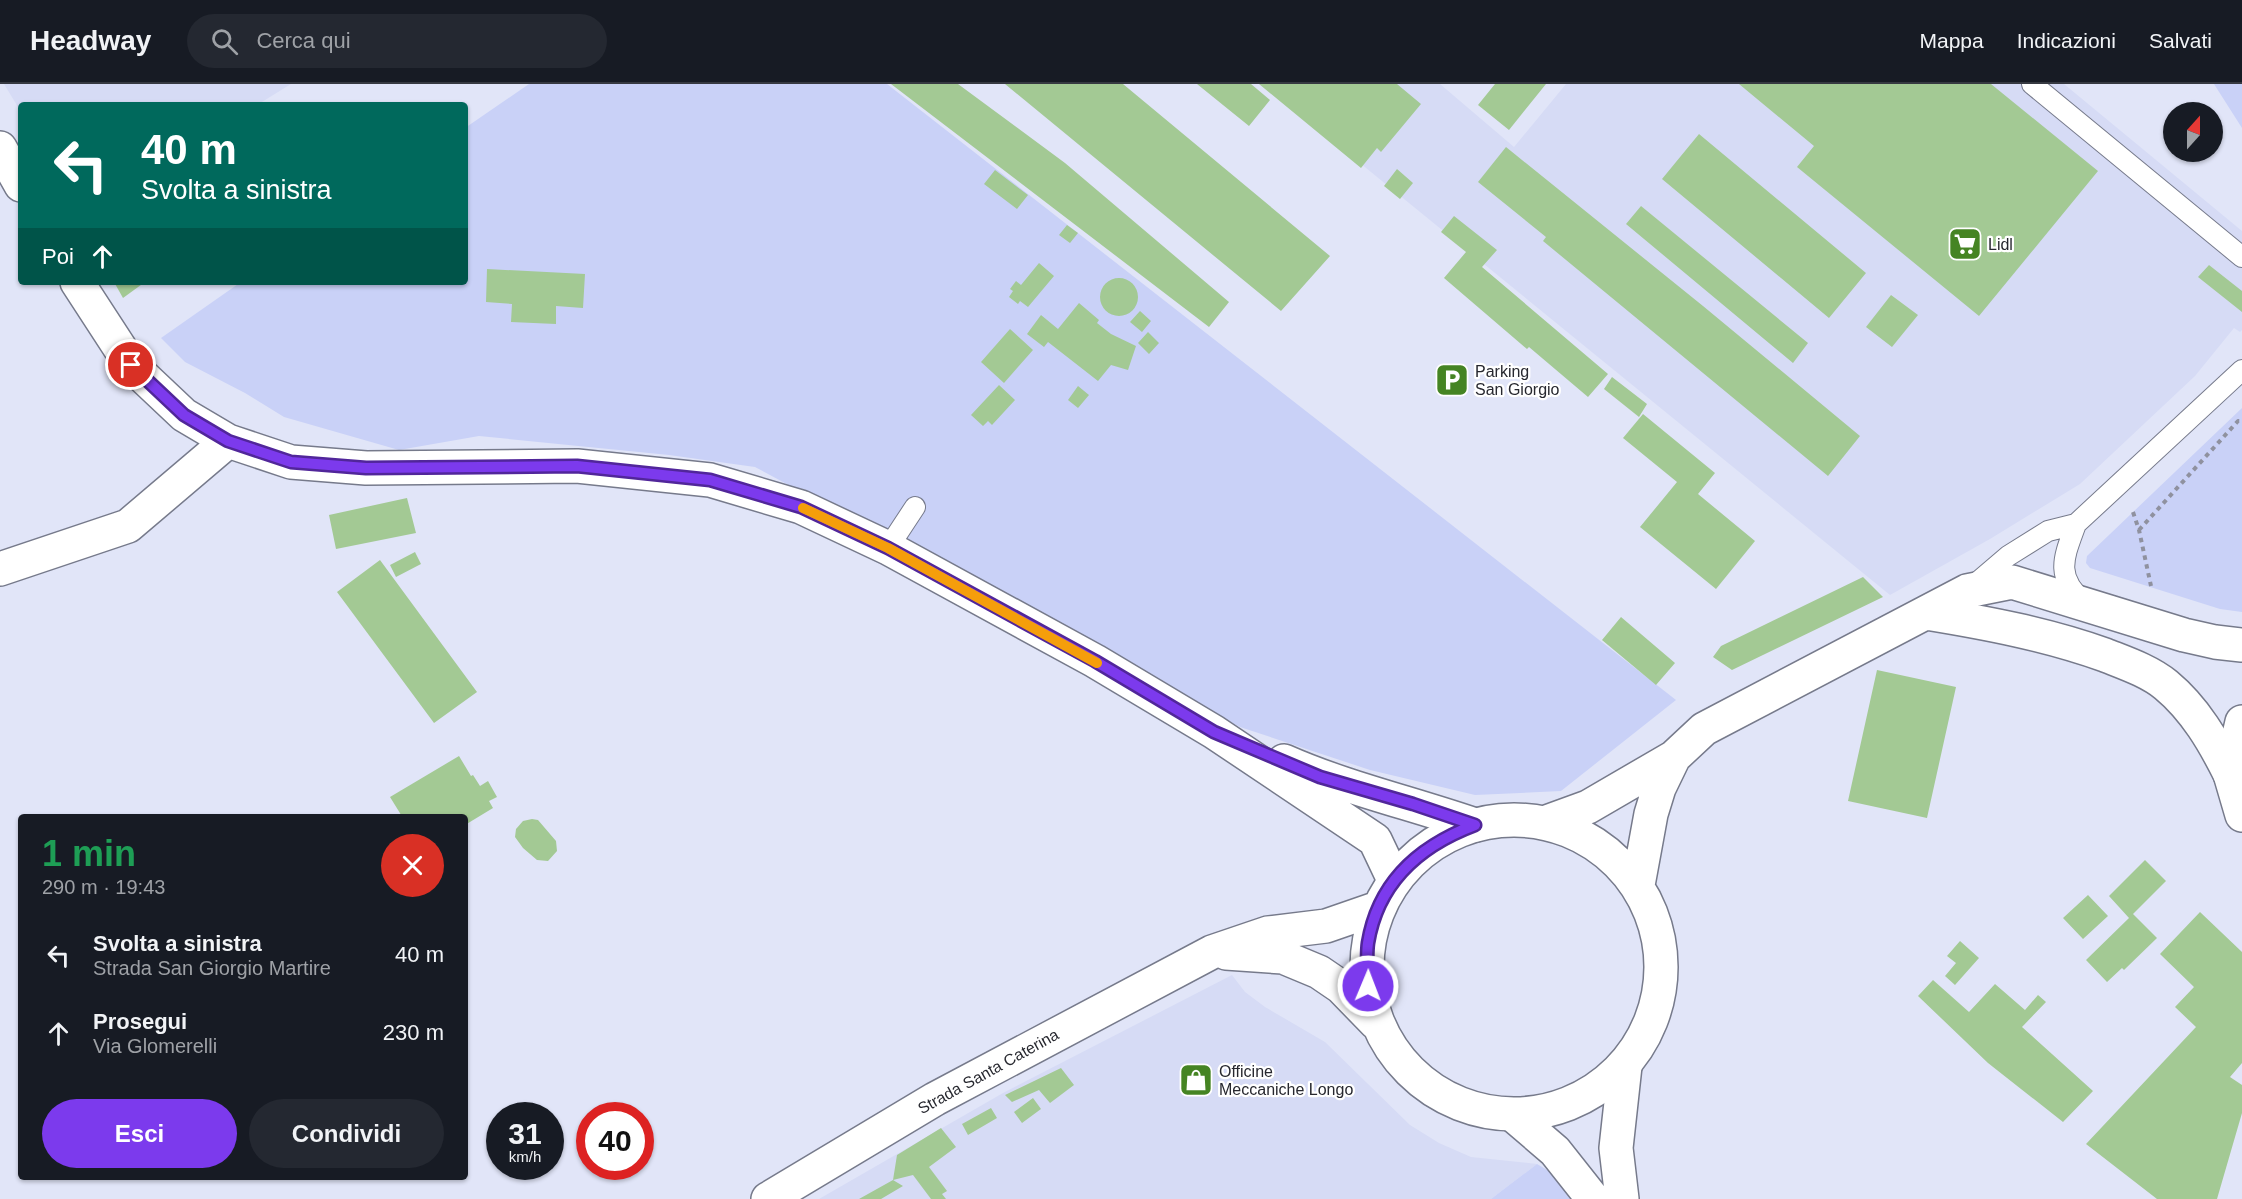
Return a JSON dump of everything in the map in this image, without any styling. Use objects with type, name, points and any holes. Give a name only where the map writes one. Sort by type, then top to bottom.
[{"type":"street","points":[[0,148],[18,180]]},
{"type":"street","points":[[79,285],[131,365],[184,415],[228,441],[291,462],[366,468],[577,466],[710,480],[801,507],[888,548],[1095,661],[1214,732],[1375,840],[1394,880]]},
{"type":"street","points":[[0,569],[128,526],[228,441]]},
{"type":"street","points":[[1544,823],[1588,807],[1674,757],[1704,729],[1967,591],[2012,582],[2184,635],[2242,645]]},
{"type":"street","points":[[1926,613],[2002,625],[2082,647],[2130,664],[2166,685],[2194,715],[2213,741],[2230,774],[2242,815]]},
{"type":"street","points":[[2230,774],[2242,722]]},
{"type":"street","points":[[1214,732],[1320,777],[1475,825]]},
{"type":"street","points":[[1638,885],[1651,814],[1659,788],[1674,757]]},
{"type":"street","points":[[1212,952],[1283,957],[1319,972],[1341,987],[1378,1026],[1401,1062],[1433,1090],[1471,1109],[1513,1115],[1545,1112],[1574,1103],[1602,1087],[1625,1066],[1647,1034],[1660,998],[1662,958],[1655,921],[1638,885],[1613,857],[1581,836],[1544,823],[1510,820],[1475,825],[1451,834],[1428,847],[1408,864],[1394,880],[1378,908],[1368,944],[1368,986],[1378,1026]]},
{"type":"street","name":"Strada Santa Caterina","points":[[768,1199],[934,1099],[1212,952],[1268,933],[1326,926],[1378,908]]},
{"type":"street","points":[[1622,1199],[1616,1148],[1625,1066]]},
{"type":"street","points":[[1513,1115],[1555,1151],[1593,1199]]},
{"type":"lane","points":[[2032,84],[2242,257]]},
{"type":"lane","points":[[2087,605],[2072,592],[2065,578],[2063,559],[2076,524],[2242,370]]},
{"type":"lane","points":[[888,548],[915,507]]},
{"type":"lane","points":[[1967,591],[2008,556],[2048,531],[2076,524]]},
{"type":"path","points":[[2139,530],[2238,421],[2242,421]]},
{"type":"path","points":[[2133,511],[2153,596]]},
{"type":"shaded area","points":[[4,84],[291,84],[262,102],[18,102],[18,107]]},
{"type":"shaded area","points":[[529,84],[887,84],[1676,700],[1561,791],[1475,795],[1370,770],[1240,727],[755,467],[669,455],[479,436],[399,450],[284,417],[245,393],[185,362],[161,338],[237,285],[468,285],[468,126]]},
{"type":"shaded area","points":[[1263,84],[1440,84],[1514,147],[1566,84],[2064,84],[2242,231],[2242,330],[2240,332],[2234,328],[2195,376],[2080,484],[1990,539],[1890,595]]},
{"type":"shaded area","points":[[2214,84],[2242,84],[2242,128]]},
{"type":"shaded area","points":[[2242,408],[2242,612],[2220,609],[2090,568],[2086,563],[2087,556]]},
{"type":"shaded area","name":"Officine Meccaniche Longo","points":[[1232,975],[1245,992],[1265,1007],[1325,1042],[1410,1125],[1439,1143],[1471,1157],[1537,1164],[1491,1199],[819,1199],[1003,1093]]},
{"type":"shaded area","points":[[1537,1164],[1566,1181],[1575,1199],[1491,1199]]},
{"type":"building","points":[[891,84],[958,84],[1065,163],[1229,302],[1209,327]]},
{"type":"building","points":[[1005,84],[1123,84],[1330,256],[1281,311]]},
{"type":"building","points":[[1197,84],[1251,84],[1270,100],[1249,126]]},
{"type":"building","points":[[1259,84],[1397,84],[1421,104],[1381,152],[1377,148],[1361,168]]},
{"type":"building","points":[[1495,84],[1546,84],[1509,130],[1478,105]]},
{"type":"building","name":"Lidl","points":[[1739,84],[1991,84],[2098,171],[1979,316],[1797,167],[1814,146]]},
{"type":"building","points":[[1699,134],[1866,273],[1829,318],[1662,179]]},
{"type":"building","points":[[1506,147],[1860,436],[1828,476],[1543,241],[1546,237],[1478,182]]},
{"type":"building","points":[[1397,169],[1413,183],[1400,199],[1384,186]]},
{"type":"building","points":[[995,170],[1028,195],[1017,209],[984,184]]},
{"type":"building","points":[[1641,206],[1808,343],[1793,363],[1626,224]]},
{"type":"building","points":[[1454,216],[1497,250],[1482,267],[1608,374],[1588,397],[1529,347],[1527,349],[1444,278],[1466,252],[1441,232]]},
{"type":"building","points":[[1067,225],[1078,233],[1070,243],[1059,235]]},
{"type":"building","points":[[1039,263],[1054,276],[1028,307],[1020,301],[1018,304],[1009,297],[1013,291],[1010,289],[1016,281],[1021,285]]},
{"type":"building","points":[[2209,265],[2242,291],[2242,312],[2198,277]]},
{"type":"building","points":[[487,269],[585,274],[583,308],[556,306],[556,324],[511,322],[512,304],[486,302]]},
{"type":"building","points":[[1119,278],[1133,283],[1138,297],[1133,311],[1119,316],[1105,311],[1100,297],[1105,283]]},
{"type":"building","points":[[116,285],[141,285],[123,298]]},
{"type":"building","points":[[1891,295],[1918,315],[1892,347],[1866,327]]},
{"type":"building","points":[[1079,303],[1099,320],[1097,323],[1111,334],[1136,346],[1128,370],[1111,365],[1098,381],[1048,342],[1044,347],[1027,334],[1041,315],[1058,329]]},
{"type":"building","points":[[1140,311],[1151,321],[1142,332],[1130,322]]},
{"type":"building","points":[[1010,329],[1033,350],[1004,383],[981,362]]},
{"type":"building","points":[[1148,332],[1159,343],[1149,354],[1138,343]]},
{"type":"building","points":[[1612,377],[1647,404],[1639,417],[1604,389]]},
{"type":"building","points":[[999,385],[1015,400],[992,425],[988,421],[983,426],[971,415]]},
{"type":"building","points":[[1078,386],[1089,395],[1078,408],[1068,400]]},
{"type":"building","points":[[1643,414],[1715,473],[1698,494],[1755,541],[1716,589],[1640,527],[1677,482],[1623,438]]},
{"type":"building","points":[[407,498],[416,533],[336,549],[329,515]]},
{"type":"building","points":[[415,552],[421,564],[396,577],[390,565]]},
{"type":"building","points":[[380,560],[477,692],[434,723],[337,592]]},
{"type":"building","points":[[1863,577],[1883,597],[1732,670],[1713,657],[1721,646]]},
{"type":"building","points":[[1621,617],[1675,663],[1656,685],[1602,640]]},
{"type":"building","points":[[1877,670],[1956,687],[1927,818],[1848,801]]},
{"type":"building","points":[[459,756],[480,786],[488,781],[497,797],[489,801],[493,808],[468,823],[468,814],[401,814],[390,797]]},
{"type":"building","points":[[538,820],[556,841],[557,851],[548,861],[537,860],[523,848],[515,837],[516,829],[523,821]]},
{"type":"building","points":[[2145,860],[2166,881],[2133,914],[2157,938],[2124,970],[2122,968],[2107,982],[2086,960],[2129,918],[2109,896]]},
{"type":"building","points":[[2088,895],[2108,916],[2083,939],[2063,918]]},
{"type":"building","points":[[2200,912],[2242,952],[2242,1063],[2230,1077],[2242,1085],[2242,1113],[2217,1199],[2157,1199],[2086,1144],[2196,1027],[2175,1007],[2194,987],[2160,954]]},
{"type":"building","points":[[1960,941],[1979,958],[1955,985],[1945,976],[1956,963],[1947,956]]},
{"type":"building","points":[[1933,980],[1969,1012],[1995,984],[2025,1010],[2038,995],[2046,1002],[2022,1027],[2093,1091],[2063,1122],[1988,1063],[1918,996]]},
{"type":"building","points":[[1061,1068],[1074,1085],[1050,1103],[1039,1090],[1012,1102],[1005,1095]]},
{"type":"building","points":[[1033,1098],[1041,1109],[1022,1123],[1014,1112]]},
{"type":"building","points":[[991,1108],[997,1118],[968,1135],[962,1124]]},
{"type":"building","points":[[941,1128],[956,1147],[929,1167],[947,1191],[942,1194],[946,1199],[931,1199],[913,1175],[893,1180],[897,1155]]},
{"type":"building","points":[[893,1180],[903,1186],[881,1199],[859,1199]]},
{"type":"slow traffic","points":[[803,508],[888,548],[1097,663]]},
{"type":"place","name":"Lidl","points":[[1965,244]]},
{"type":"place","name":"Parking San Giorgio","points":[[1452,380]]},
{"type":"place","name":"Officine Meccaniche Longo","points":[[1196,1080]]},
{"type":"route","points":[[131,365],[184,415],[228,441],[291,462],[366,468],[577,466],[710,480],[801,507],[888,548],[1095,661],[1214,732],[1320,777],[1475,825],[1451,834],[1428,847],[1394,880],[1378,908],[1368,944],[1368,986]]}]
